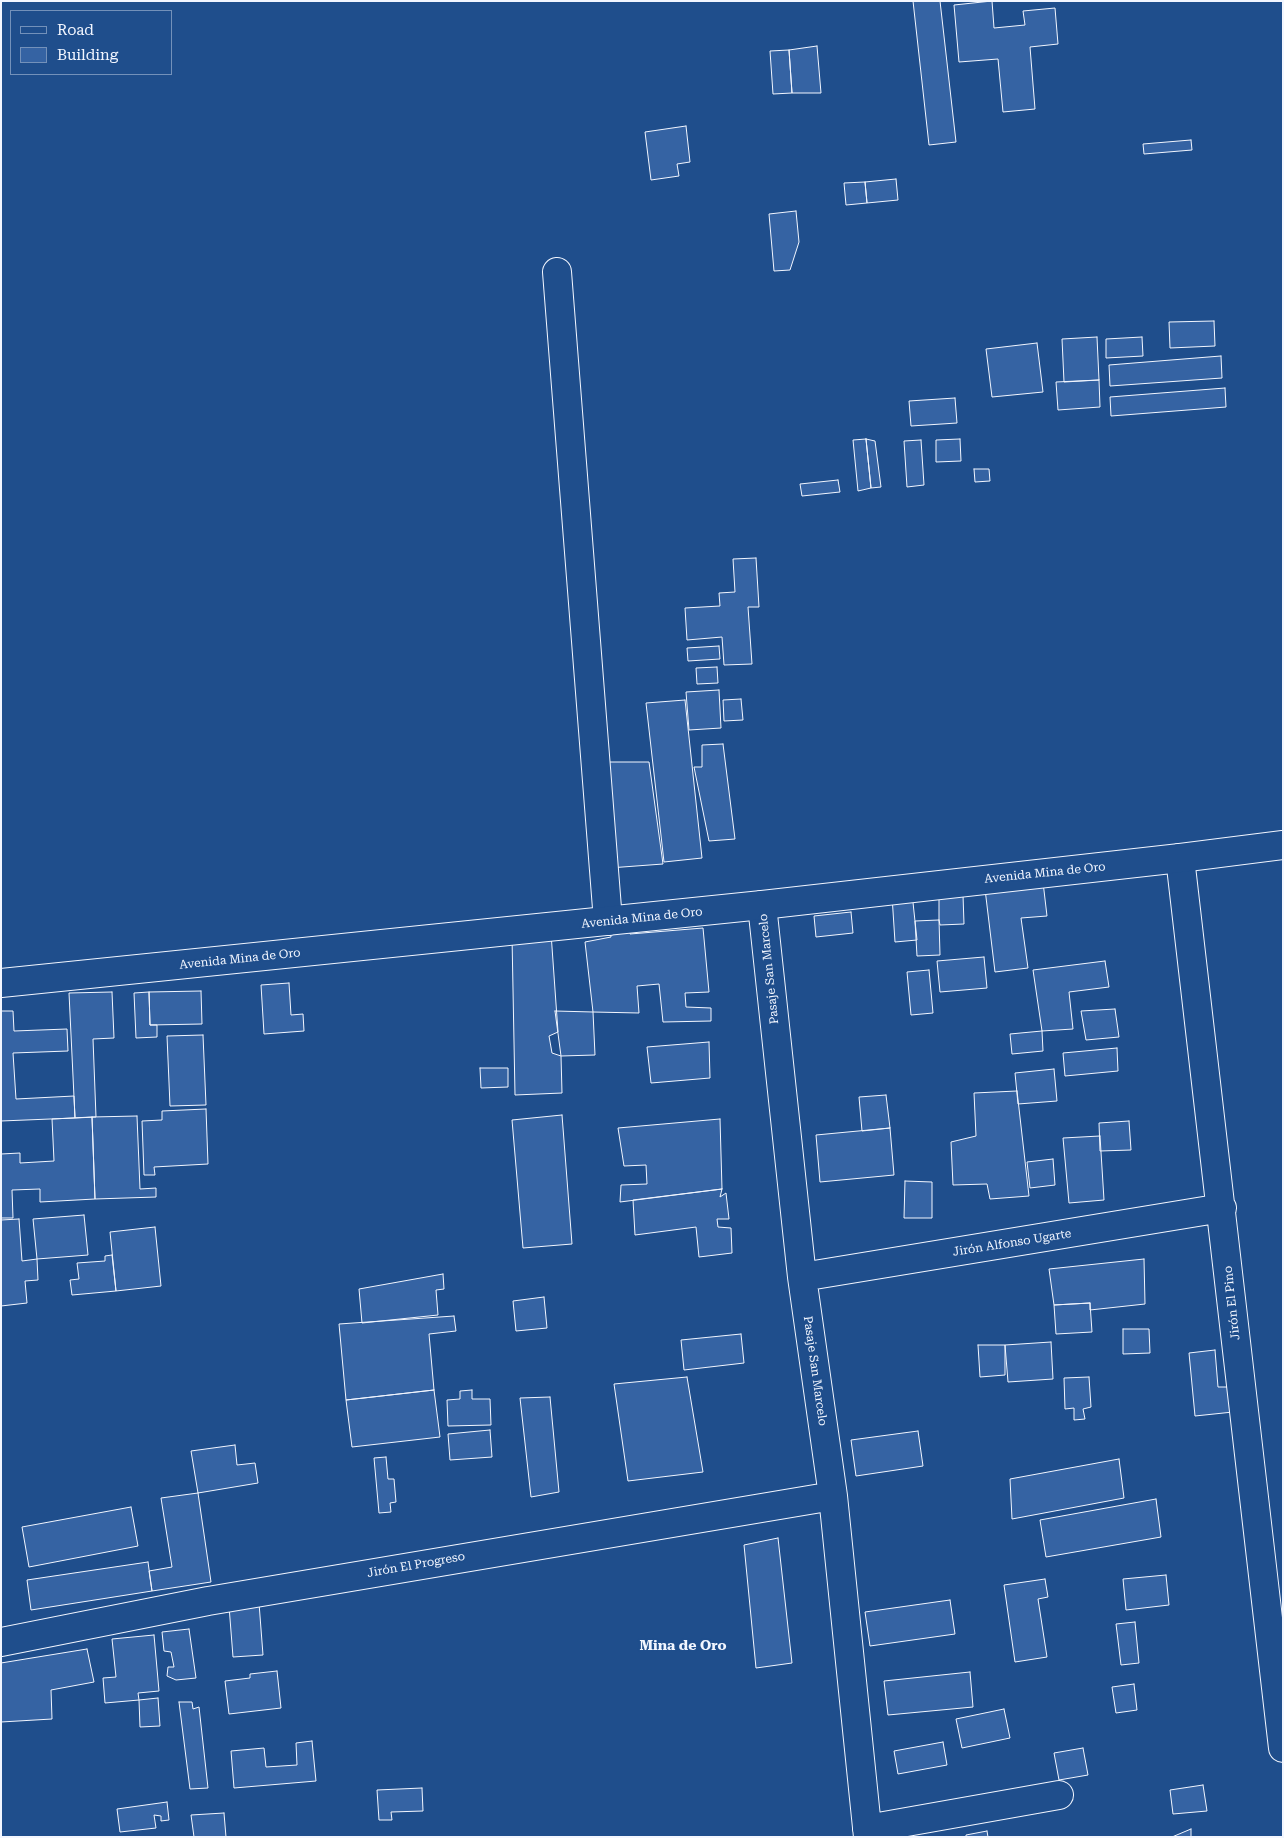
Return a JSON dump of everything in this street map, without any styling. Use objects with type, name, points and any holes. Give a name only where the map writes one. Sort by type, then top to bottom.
[{"type":"street","points":[[557,272],[608,921]]},
{"type":"street","name":"Avenida Mina de Oro","points":[[1,983],[762,905],[1283,845]]},
{"type":"street","name":"Jirón El Pino","points":[[1180,858],[1283,1748]]},
{"type":"street","name":"Pasaje San Marcelo","points":[[762,905],[802,1277],[833,1496],[867,1833]]},
{"type":"street","name":"Jirón Alfonso Ugarte","points":[[802,1277],[1222,1208]]},
{"type":"street","name":"Jirón El Progreso","points":[[1,1642],[218,1600],[833,1496]]},
{"type":"street","points":[[867,1833],[1059,1795]]},
{"type":"building","points":[[913,1],[940,1],[956,142],[929,145]]},
{"type":"building","points":[[992,1],[994,28],[1025,25],[1023,11],[1055,8],[1058,44],[1030,47],[1035,109],[1003,112],[998,59],[959,62],[954,5]]},
{"type":"building","points":[[817,46],[821,93],[792,93],[789,50]]},
{"type":"building","points":[[789,50],[792,93],[773,94],[770,51]]},
{"type":"building","points":[[686,126],[690,162],[677,164],[679,176],[651,180],[645,132]]},
{"type":"building","points":[[1191,140],[1192,150],[1144,154],[1143,144]]},
{"type":"building","points":[[896,179],[898,200],[867,203],[865,182]]},
{"type":"building","points":[[865,182],[867,203],[846,205],[844,183]]},
{"type":"building","points":[[796,211],[799,242],[790,270],[774,271],[769,214]]},
{"type":"building","points":[[1214,321],[1215,346],[1170,348],[1169,322]]},
{"type":"building","points":[[1097,337],[1099,380],[1064,382],[1062,339]]},
{"type":"building","points":[[1142,337],[1143,356],[1106,358],[1106,339]]},
{"type":"building","points":[[1037,343],[1043,392],[992,397],[986,349]]},
{"type":"building","points":[[1221,356],[1222,378],[1110,386],[1109,365]]},
{"type":"building","points":[[1099,380],[1100,407],[1058,410],[1056,382]]},
{"type":"building","points":[[1225,388],[1226,407],[1111,416],[1110,397]]},
{"type":"building","points":[[955,398],[957,423],[911,426],[909,401]]},
{"type":"building","points":[[866,439],[871,488],[858,491],[853,440]]},
{"type":"building","points":[[866,439],[875,441],[881,487],[871,488]]},
{"type":"building","points":[[960,439],[961,461],[936,462],[936,440]]},
{"type":"building","points":[[921,440],[924,485],[907,487],[904,441]]},
{"type":"building","points":[[974,469],[989,469],[990,481],[975,482]]},
{"type":"building","points":[[838,480],[840,492],[802,496],[800,484]]},
{"type":"building","points":[[756,558],[759,607],[748,607],[752,664],[724,665],[722,637],[687,640],[685,608],[720,606],[719,593],[735,592],[733,559]]},
{"type":"building","points":[[719,646],[720,659],[688,661],[687,648]]},
{"type":"building","points":[[717,667],[718,683],[697,684],[696,668]]},
{"type":"building","points":[[719,690],[721,728],[689,730],[686,692]]},
{"type":"building","points":[[741,699],[743,720],[724,721],[723,700]]},
{"type":"building","points":[[685,700],[702,858],[664,862],[646,703]]},
{"type":"building","points":[[723,744],[735,839],[709,841],[694,767],[702,767],[702,745]]},
{"type":"building","points":[[597,762],[649,762],[663,864],[609,868]]},
{"type":"building","points":[[1043,882],[1047,916],[1021,918],[1028,968],[995,972],[985,889]]},
{"type":"building","points":[[912,893],[917,940],[895,942],[892,896]]},
{"type":"building","points":[[939,895],[963,895],[964,924],[940,925]]},
{"type":"building","points":[[851,912],[853,933],[816,937],[814,916]]},
{"type":"building","points":[[939,920],[940,955],[917,956],[915,921]]},
{"type":"building","points":[[630,922],[630,934],[703,928],[709,992],[685,993],[686,1007],[711,1008],[711,1021],[663,1022],[659,984],[637,986],[639,1013],[593,1012],[585,942],[611,937],[609,924]]},
{"type":"building","points":[[551,933],[558,1032],[549,1036],[552,1053],[561,1056],[562,1093],[515,1095],[512,937]]},
{"type":"building","points":[[984,957],[987,988],[940,992],[937,961]]},
{"type":"building","points":[[1105,961],[1109,987],[1069,992],[1073,1029],[1042,1031],[1033,970]]},
{"type":"building","points":[[929,970],[933,1013],[911,1015],[907,972]]},
{"type":"building","points":[[289,983],[291,1015],[303,1014],[304,1031],[264,1034],[261,985]]},
{"type":"building","points":[[201,991],[202,1024],[150,1025],[149,992]]},
{"type":"building","points":[[112,992],[114,1038],[93,1039],[96,1117],[75,1118],[69,993]]},
{"type":"building","points":[[149,992],[150,1025],[157,1025],[157,1037],[136,1038],[134,993]]},
{"type":"building","points":[[1115,1009],[1119,1037],[1086,1040],[1081,1011]]},
{"type":"building","points":[[1,1011],[13,1011],[14,1031],[67,1029],[68,1051],[13,1053],[16,1099],[74,1096],[75,1118],[1,1121]]},
{"type":"building","points":[[555,1011],[593,1012],[595,1055],[561,1056]]},
{"type":"building","points":[[1042,1031],[1043,1051],[1012,1054],[1010,1034]]},
{"type":"building","points":[[203,1035],[206,1105],[170,1106],[167,1036]]},
{"type":"building","points":[[709,1042],[710,1078],[651,1083],[647,1047]]},
{"type":"building","points":[[1117,1048],[1118,1071],[1065,1076],[1063,1053]]},
{"type":"building","points":[[480,1068],[508,1068],[508,1087],[481,1088]]},
{"type":"building","points":[[1054,1069],[1057,1101],[1018,1104],[1015,1073]]},
{"type":"building","points":[[1017,1091],[1029,1196],[990,1199],[987,1184],[953,1185],[951,1142],[976,1136],[974,1093]]},
{"type":"building","points":[[886,1095],[890,1128],[862,1131],[859,1097]]},
{"type":"building","points":[[206,1109],[208,1164],[154,1167],[155,1175],[144,1175],[142,1121],[162,1120],[162,1111]]},
{"type":"building","points":[[562,1115],[572,1244],[523,1248],[512,1120]]},
{"type":"building","points":[[137,1116],[140,1189],[156,1188],[156,1197],[95,1199],[92,1117]]},
{"type":"building","points":[[92,1117],[95,1199],[40,1202],[40,1189],[12,1190],[13,1218],[1,1218],[1,1154],[20,1153],[20,1163],[54,1161],[52,1119]]},
{"type":"building","points":[[720,1119],[722,1189],[620,1202],[621,1185],[647,1184],[646,1165],[624,1166],[618,1128]]},
{"type":"building","points":[[1129,1121],[1131,1150],[1100,1151],[1099,1123]]},
{"type":"building","points":[[890,1128],[894,1175],[820,1182],[816,1135]]},
{"type":"building","points":[[1100,1136],[1104,1200],[1069,1203],[1063,1138]]},
{"type":"building","points":[[1053,1159],[1055,1185],[1030,1188],[1027,1162]]},
{"type":"building","points":[[905,1181],[932,1182],[932,1218],[904,1218]]},
{"type":"building","points":[[722,1189],[720,1197],[726,1193],[729,1219],[717,1219],[718,1227],[731,1228],[732,1253],[699,1257],[696,1227],[635,1235],[633,1200]]},
{"type":"building","points":[[84,1215],[88,1255],[37,1259],[33,1219]]},
{"type":"building","points":[[19,1219],[22,1261],[37,1259],[38,1280],[25,1281],[27,1303],[1,1306],[1,1220]]},
{"type":"building","points":[[155,1227],[161,1286],[116,1291],[110,1232]]},
{"type":"building","points":[[112,1255],[116,1291],[72,1295],[70,1280],[79,1279],[77,1263],[105,1261],[105,1256]]},
{"type":"building","points":[[1144,1259],[1145,1304],[1090,1310],[1090,1303],[1054,1305],[1049,1269]]},
{"type":"building","points":[[443,1274],[444,1289],[436,1290],[438,1315],[362,1323],[359,1289]]},
{"type":"building","points":[[544,1297],[547,1328],[516,1331],[513,1301]]},
{"type":"building","points":[[1090,1303],[1092,1332],[1056,1334],[1054,1305]]},
{"type":"building","points":[[454,1316],[456,1331],[429,1334],[434,1390],[346,1400],[339,1324]]},
{"type":"building","points":[[1123,1329],[1149,1329],[1150,1353],[1123,1354]]},
{"type":"building","points":[[741,1334],[744,1363],[684,1370],[681,1340]]},
{"type":"building","points":[[1051,1342],[1053,1379],[1008,1382],[1005,1345]]},
{"type":"building","points":[[978,1345],[1005,1345],[1005,1375],[980,1377]]},
{"type":"building","points":[[1215,1350],[1218,1387],[1230,1387],[1233,1412],[1195,1416],[1189,1353]]},
{"type":"building","points":[[687,1377],[703,1472],[628,1481],[614,1384]]},
{"type":"building","points":[[1089,1377],[1091,1407],[1083,1409],[1085,1419],[1074,1420],[1074,1408],[1065,1409],[1064,1378]]},
{"type":"building","points":[[434,1390],[440,1437],[352,1447],[346,1400]]},
{"type":"building","points":[[472,1390],[472,1399],[490,1399],[491,1425],[448,1426],[447,1400],[460,1399],[460,1391]]},
{"type":"building","points":[[550,1397],[559,1492],[531,1497],[520,1398]]},
{"type":"building","points":[[490,1430],[492,1457],[450,1460],[448,1434]]},
{"type":"building","points":[[918,1431],[923,1466],[856,1476],[851,1440]]},
{"type":"building","points":[[235,1445],[237,1465],[255,1463],[258,1483],[198,1493],[191,1451]]},
{"type":"building","points":[[386,1457],[388,1479],[394,1479],[396,1502],[390,1503],[391,1512],[379,1513],[374,1458]]},
{"type":"building","points":[[1119,1459],[1124,1498],[1012,1519],[1010,1479]]},
{"type":"building","points":[[198,1493],[211,1582],[152,1591],[149,1571],[172,1567],[161,1498]]},
{"type":"building","points":[[1156,1499],[1161,1537],[1046,1557],[1040,1520]]},
{"type":"building","points":[[131,1507],[138,1546],[29,1567],[22,1527]]},
{"type":"building","points":[[778,1538],[792,1663],[756,1668],[744,1545]]},
{"type":"building","points":[[148,1562],[152,1591],[31,1610],[27,1580]]},
{"type":"building","points":[[1166,1575],[1169,1605],[1126,1610],[1123,1579]]},
{"type":"building","points":[[1045,1579],[1048,1597],[1038,1599],[1047,1657],[1015,1662],[1004,1585]]},
{"type":"building","points":[[950,1600],[955,1634],[870,1646],[865,1612]]},
{"type":"building","points":[[259,1603],[263,1655],[233,1657],[229,1606]]},
{"type":"building","points":[[1135,1622],[1139,1663],[1121,1665],[1116,1624]]},
{"type":"building","points":[[189,1629],[196,1678],[176,1680],[167,1676],[168,1667],[174,1667],[171,1652],[164,1651],[162,1632]]},
{"type":"building","points":[[154,1635],[159,1691],[138,1693],[139,1700],[105,1703],[103,1678],[116,1677],[112,1639]]},
{"type":"building","points":[[87,1649],[94,1682],[51,1690],[52,1719],[1,1722],[1,1663]]},
{"type":"building","points":[[277,1671],[281,1708],[229,1714],[225,1681],[250,1678],[250,1674]]},
{"type":"building","points":[[970,1672],[973,1707],[888,1715],[884,1681]]},
{"type":"building","points":[[1134,1684],[1137,1710],[1116,1713],[1112,1687]]},
{"type":"building","points":[[158,1698],[160,1726],[140,1727],[139,1700]]},
{"type":"building","points":[[179,1702],[192,1702],[193,1709],[199,1707],[208,1788],[190,1789]]},
{"type":"building","points":[[1004,1709],[1010,1738],[962,1748],[956,1719]]},
{"type":"building","points":[[312,1741],[316,1781],[234,1788],[231,1751],[264,1748],[266,1767],[297,1765],[296,1743]]},
{"type":"building","points":[[943,1742],[947,1765],[898,1774],[894,1751]]},
{"type":"building","points":[[1083,1748],[1088,1775],[1059,1780],[1054,1753]]},
{"type":"building","points":[[1203,1785],[1207,1811],[1173,1814],[1170,1790]]},
{"type":"building","points":[[422,1788],[423,1811],[391,1812],[392,1820],[379,1820],[377,1790]]},
{"type":"building","points":[[167,1802],[169,1820],[161,1821],[161,1816],[154,1815],[156,1828],[120,1832],[117,1809]]},
{"type":"building","points":[[224,1813],[226,1837],[194,1837],[191,1815]]},
{"type":"building","points":[[1191,1829],[1191,1837],[1172,1837]]},
{"type":"building","points":[[987,1831],[988,1837],[966,1837],[966,1835]]},
{"type":"district","name":"Mina de Oro","points":[[683,1646]]}]
